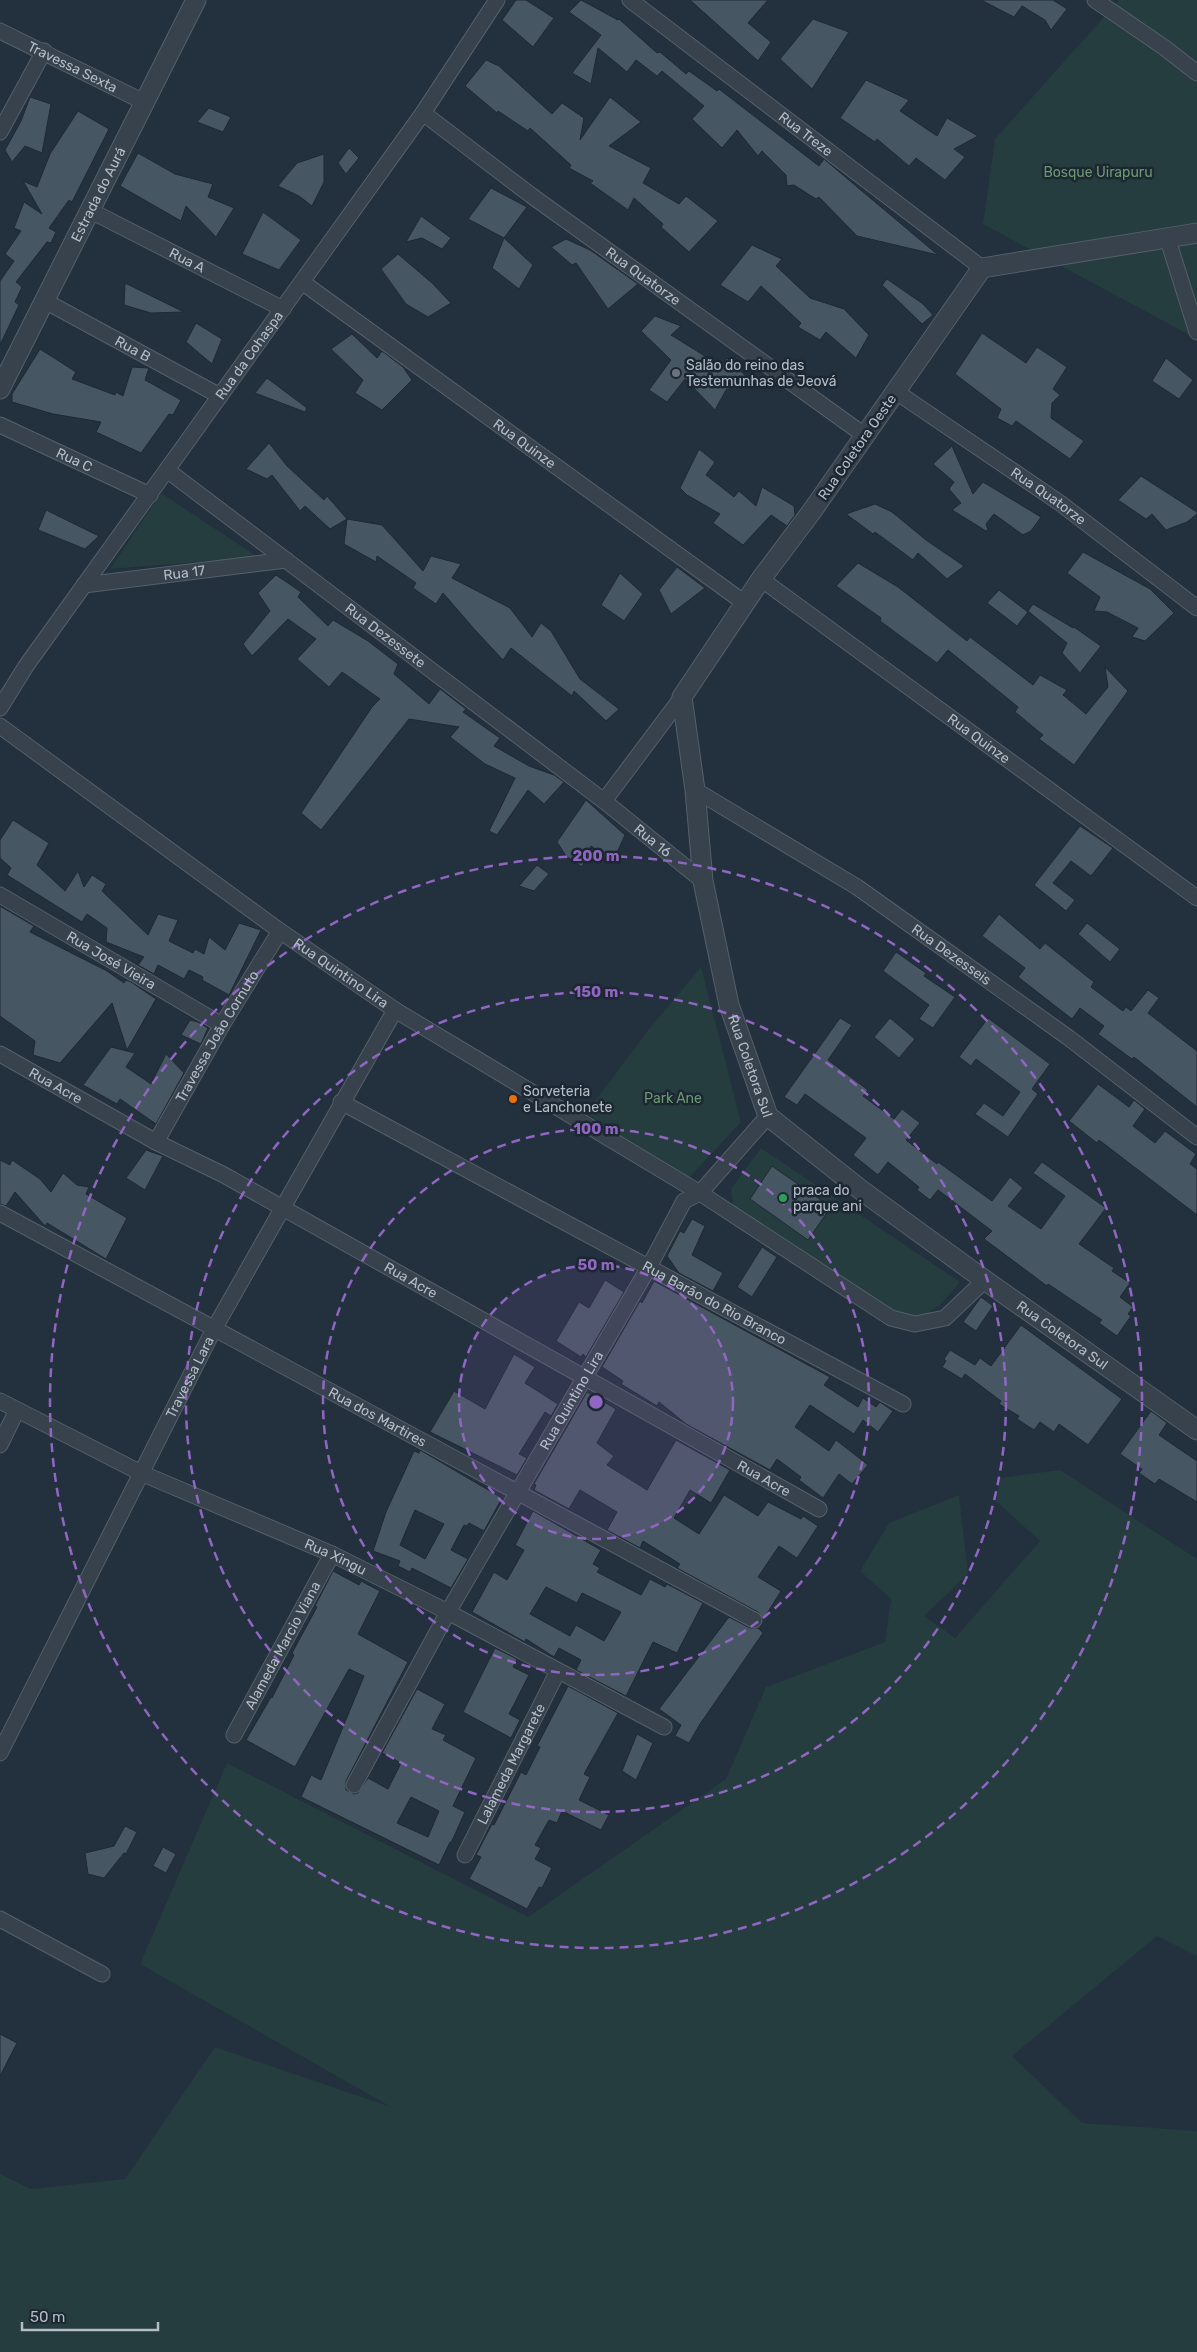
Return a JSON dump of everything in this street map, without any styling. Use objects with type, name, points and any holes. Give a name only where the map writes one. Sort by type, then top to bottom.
[{"type":"street","name":"Estrada do Aurá","points":[[0,389],[196,0]]},
{"type":"street","name":"Rua da Cohaspa","points":[[0,708],[26,666],[423,113],[497,0]]},
{"type":"street","name":"Rua Treze","points":[[630,0],[982,268]]},
{"type":"street","points":[[1095,0],[1166,48],[1197,73]]},
{"type":"street","name":"Travessa Sexta","points":[[0,31],[146,102]]},
{"type":"street","points":[[0,132],[44,52]]},
{"type":"street","name":"Rua Quatorze","points":[[423,113],[532,196],[864,435]]},
{"type":"street","name":"Rua A","points":[[91,211],[283,309]]},
{"type":"street","points":[[982,268],[1197,233]]},
{"type":"street","points":[[1167,237],[1197,332]]},
{"type":"street","name":"Rua Coletora Oeste","points":[[604,801],[682,697],[761,579],[812,511],[982,268]]},
{"type":"street","name":"Rua Quinze","points":[[302,282],[746,604]]},
{"type":"street","name":"Rua B","points":[[45,301],[220,396]]},
{"type":"street","name":"Rua Quatorze","points":[[895,391],[1060,503],[1197,608]]},
{"type":"street","name":"Rua C","points":[[0,425],[150,494]]},
{"type":"street","name":"Rua Dezessete","points":[[167,470],[604,801]]},
{"type":"street","name":"Rua 17","points":[[84,585],[286,560]]},
{"type":"street","name":"Rua Quinze","points":[[761,579],[1197,898]]},
{"type":"street","name":"Rua Coletora Sul","points":[[682,697],[695,790],[703,881],[730,1005],[768,1116],[861,1190],[1197,1430]]},
{"type":"street","name":"Rua Quintino Lira","points":[[0,726],[280,931],[395,1010],[700,1193],[891,1318],[915,1324],[944,1318],[985,1280]]},
{"type":"street","name":"Rua Dezesseis","points":[[695,790],[857,888],[1068,1038],[1197,1137]]},
{"type":"street","name":"Rua 16","points":[[604,801],[703,881]]},
{"type":"street","name":"Rua José Vieira","points":[[0,895],[222,1025]]},
{"type":"street","name":"Travessa João Cornuto","points":[[156,1142],[222,1025],[280,931]]},
{"type":"street","name":"Travessa Lara","points":[[0,1753],[214,1329],[341,1102],[395,1010]]},
{"type":"street","name":"Rua Acre","points":[[0,1054],[156,1142],[224,1175],[282,1210],[819,1509]]},
{"type":"street","name":"Rua Barão do Rio Branco","points":[[341,1102],[903,1404]]},
{"type":"street","name":"Rua Quintino Lira","points":[[354,1785],[448,1612],[519,1494],[649,1267],[684,1201],[700,1193],[768,1116]]},
{"type":"street","name":"Rua dos Martires","points":[[0,1213],[754,1620]]},
{"type":"street","name":"Rua Xingu","points":[[0,1401],[141,1474],[332,1554],[448,1612],[664,1727]]},
{"type":"street","points":[[0,1445],[17,1410]]},
{"type":"street","name":"Alameda Marcio Viana","points":[[234,1735],[332,1554]]},
{"type":"street","name":"Lalameda Margarete","points":[[465,1855],[558,1671]]},
{"type":"street","points":[[0,1919],[102,1974]]},
{"type":"green space","name":"Bosque Uirapuru","points":[[1119,0],[1197,0],[1197,339],[983,224],[995,139]]},
{"type":"green space","points":[[161,493],[258,557],[110,569]]},
{"type":"green space","name":"Park Ane","points":[[701,967],[741,1122],[686,1181],[586,1113],[649,1029]]},
{"type":"green space","points":[[761,1148],[960,1282],[941,1304],[923,1317],[900,1314],[733,1205],[731,1189]]},
{"type":"green space","points":[[1060,1470],[1197,1559],[1197,1956],[1157,1936],[1012,2056],[1082,2123],[1197,2131],[1197,2352],[0,2352],[0,2174],[31,2189],[125,2179],[215,2047],[391,2107],[140,1964],[227,1763],[528,1917],[726,1779],[766,1687],[885,1642],[891,1599],[860,1571],[889,1523],[959,1495],[968,1574],[924,1616],[955,1638],[1040,1541],[996,1501],[1000,1478]]},
{"type":"building","points":[[516,0],[526,0],[554,18],[533,47],[502,20]]},
{"type":"building","points":[[581,0],[619,19],[657,53],[660,52],[686,74],[689,71],[717,91],[719,89],[819,166],[824,159],[938,255],[857,236],[819,197],[816,199],[794,185],[787,186],[786,175],[762,151],[758,156],[737,130],[722,148],[692,119],[704,106],[662,71],[657,76],[636,60],[627,72],[598,48],[591,84],[572,73],[601,35],[569,12]]},
{"type":"building","points":[[690,0],[768,0],[748,23],[771,42],[758,61]]},
{"type":"building","points":[[981,0],[1053,0],[1067,9],[1051,30],[1045,20],[1022,6],[1014,17]]},
{"type":"building","points":[[813,19],[849,32],[812,89],[780,59]]},
{"type":"building","points":[[486,60],[499,66],[552,114],[562,103],[584,118],[580,140],[610,97],[641,122],[609,146],[651,168],[643,183],[679,204],[686,196],[718,221],[689,252],[661,227],[663,224],[634,198],[628,210],[590,183],[593,181],[569,168],[571,165],[530,128],[528,131],[498,111],[497,113],[465,86]]},
{"type":"building","points":[[866,80],[909,100],[900,111],[937,136],[947,118],[978,136],[954,149],[965,157],[945,180],[916,158],[909,166],[877,139],[875,142],[840,118]]},
{"type":"building","points":[[30,97],[51,104],[42,153],[25,146],[12,162],[5,150],[21,121]]},
{"type":"building","points":[[209,108],[231,117],[223,132],[197,122]]},
{"type":"building","points":[[78,111],[109,129],[72,202],[69,200],[49,228],[56,232],[51,243],[47,242],[16,282],[22,287],[15,302],[19,305],[0,345],[0,281],[14,261],[5,254],[21,231],[14,228],[24,202],[42,214],[23,181],[37,187],[50,154]]},
{"type":"building","points":[[349,148],[359,158],[346,174],[338,163]]},
{"type":"building","points":[[138,153],[175,174],[213,184],[208,197],[234,208],[216,237],[186,206],[181,221],[120,186]]},
{"type":"building","points":[[324,154],[324,182],[312,206],[299,196],[278,186],[297,163]]},
{"type":"building","points":[[491,188],[527,207],[504,238],[468,219]]},
{"type":"building","points":[[263,212],[301,240],[279,270],[242,254]]},
{"type":"building","points":[[421,216],[451,238],[442,249],[422,238],[406,242]]},
{"type":"building","points":[[504,238],[533,265],[519,289],[492,268]]},
{"type":"building","points":[[566,239],[590,250],[638,284],[608,309],[576,263],[572,265],[551,247]]},
{"type":"building","points":[[752,245],[782,259],[776,266],[810,298],[844,309],[869,335],[856,358],[826,332],[820,340],[798,327],[801,323],[761,286],[748,302],[720,285]]},
{"type":"building","points":[[398,254],[432,283],[451,303],[428,317],[406,304],[381,269]]},
{"type":"building","points":[[887,279],[923,304],[933,315],[922,324],[882,285]]},
{"type":"building","points":[[125,283],[184,312],[151,313],[124,305]]},
{"type":"building","points":[[655,316],[681,326],[671,335],[721,366],[727,358],[752,382],[726,390],[715,410],[685,379],[667,402],[649,390],[671,360],[641,331]]},
{"type":"building","points":[[196,323],[222,339],[212,364],[186,342]]},
{"type":"building","points":[[982,333],[1026,363],[1037,347],[1067,367],[1053,389],[1060,395],[1052,403],[1051,418],[1084,441],[1070,459],[1016,421],[1012,426],[997,418],[1001,409],[955,374]]},
{"type":"building","points":[[352,334],[377,358],[382,351],[403,367],[412,380],[382,410],[355,393],[363,380],[331,349]]},
{"type":"building","points":[[40,349],[76,372],[72,379],[115,395],[116,392],[123,396],[132,367],[149,368],[145,380],[181,400],[173,415],[169,414],[141,453],[96,432],[101,422],[53,414],[12,402],[12,394]]},
{"type":"building","points":[[1166,358],[1193,380],[1179,399],[1152,381]]},
{"type":"building","points":[[267,378],[307,408],[305,412],[255,393]]},
{"type":"building","points":[[269,443],[287,466],[324,500],[327,496],[347,519],[330,529],[305,506],[300,511],[272,475],[267,479],[246,469]]},
{"type":"building","points":[[952,446],[973,494],[983,482],[1041,517],[1031,531],[1023,535],[994,514],[986,524],[988,530],[986,531],[952,510],[961,503],[949,489],[954,482],[933,464]]},
{"type":"building","points":[[699,449],[715,462],[706,475],[734,497],[739,491],[756,506],[762,487],[794,506],[795,515],[787,526],[771,515],[743,545],[713,523],[720,514],[687,495],[680,488]]},
{"type":"building","points":[[1141,476],[1197,512],[1197,514],[1187,522],[1166,530],[1152,514],[1146,519],[1118,500]]},
{"type":"building","points":[[875,504],[892,512],[926,540],[964,566],[947,579],[918,553],[913,560],[875,532],[873,534],[846,514]]},
{"type":"building","points":[[46,510],[99,536],[85,549],[38,530]]},
{"type":"building","points":[[347,519],[382,525],[423,571],[431,556],[461,564],[452,578],[510,608],[532,637],[541,623],[551,631],[580,679],[619,709],[606,721],[574,691],[572,696],[511,648],[503,660],[443,593],[436,604],[413,588],[416,583],[377,556],[376,562],[344,544]]},
{"type":"building","points":[[1083,552],[1150,589],[1174,613],[1145,641],[1132,637],[1138,628],[1107,612],[1094,611],[1100,597],[1067,573]]},
{"type":"building","points":[[858,563],[898,587],[967,641],[970,637],[1033,685],[1040,675],[1067,690],[1063,695],[1086,714],[1108,687],[1105,667],[1128,691],[1074,765],[1039,739],[1043,735],[1015,712],[1018,707],[948,650],[937,663],[880,621],[881,618],[836,586]]},
{"type":"building","points":[[677,567],[705,588],[671,614],[659,590]]},
{"type":"building","points":[[620,573],[643,594],[624,621],[601,605]]},
{"type":"building","points":[[276,575],[301,592],[298,597],[328,626],[333,620],[368,641],[398,664],[394,674],[429,704],[440,689],[466,709],[463,712],[500,738],[494,746],[529,766],[554,775],[564,782],[544,804],[528,790],[497,835],[489,831],[515,778],[485,764],[450,737],[459,727],[409,719],[321,830],[301,813],[372,707],[380,699],[342,672],[329,687],[297,659],[316,639],[288,619],[252,656],[243,644],[270,611],[258,593]]},
{"type":"building","points":[[999,590],[1028,612],[1017,626],[987,603]]},
{"type":"building","points":[[1033,604],[1074,627],[1101,646],[1080,673],[1062,653],[1067,643],[1028,611]]},
{"type":"building","points":[[586,800],[625,835],[613,861],[591,846],[582,867],[566,856],[557,842]]},
{"type":"building","points":[[13,820],[49,843],[37,865],[65,891],[78,871],[84,887],[92,875],[106,884],[102,891],[148,935],[158,914],[178,920],[169,941],[193,953],[195,949],[204,954],[209,937],[225,950],[239,923],[261,930],[229,995],[202,980],[203,977],[189,970],[184,979],[158,965],[154,974],[138,965],[144,957],[106,942],[107,928],[87,914],[82,922],[7,875],[11,868],[0,858],[0,840]]},
{"type":"building","points":[[1080,826],[1113,848],[1091,876],[1071,861],[1053,883],[1075,900],[1066,911],[1034,885]]},
{"type":"building","points":[[537,865],[549,874],[534,891],[519,886]]},
{"type":"building","points":[[0,906],[34,926],[30,932],[107,971],[124,983],[126,980],[131,982],[156,999],[127,1050],[112,1003],[60,1063],[33,1055],[35,1041],[0,1016]]},
{"type":"building","points":[[999,914],[1040,949],[1045,943],[1094,982],[1091,987],[1123,1011],[1126,1007],[1131,1011],[1148,990],[1159,998],[1148,1013],[1197,1051],[1197,1107],[1134,1057],[1132,1059],[1098,1034],[1104,1026],[1080,1008],[1072,1019],[1018,977],[1025,968],[982,936]]},
{"type":"building","points":[[1087,923],[1120,949],[1110,962],[1078,934]]},
{"type":"building","points":[[896,952],[926,973],[924,976],[955,997],[933,1028],[919,1019],[929,1005],[883,971]]},
{"type":"building","points":[[840,1018],[852,1025],[828,1060],[868,1090],[863,1096],[894,1119],[902,1109],[920,1123],[906,1140],[937,1164],[938,1162],[992,1201],[1010,1177],[1023,1188],[1008,1206],[1041,1229],[1065,1196],[1033,1173],[1042,1162],[1106,1208],[1079,1244],[1114,1268],[1112,1271],[1130,1283],[1120,1297],[1133,1307],[1128,1314],[1131,1316],[1117,1336],[1099,1323],[1102,1320],[1048,1284],[1047,1286],[984,1239],[992,1231],[938,1190],[930,1200],[917,1190],[919,1187],[888,1162],[878,1175],[853,1155],[866,1138],[805,1094],[797,1105],[784,1097]]},
{"type":"building","points":[[890,1018],[915,1039],[899,1058],[874,1037]]},
{"type":"building","points":[[988,1018],[1050,1064],[1032,1089],[1038,1094],[1008,1137],[975,1114],[984,1103],[1003,1116],[1020,1092],[976,1059],[971,1066],[959,1057]]},
{"type":"building","points":[[190,1020],[208,1028],[201,1044],[181,1035]]},
{"type":"building","points":[[111,1047],[135,1053],[126,1067],[151,1084],[166,1054],[184,1073],[156,1124],[120,1099],[117,1104],[83,1085]]},
{"type":"building","points":[[1098,1084],[1129,1107],[1134,1100],[1145,1109],[1133,1126],[1155,1143],[1165,1131],[1196,1154],[1190,1164],[1197,1169],[1197,1215],[1099,1140],[1097,1143],[1069,1121]]},
{"type":"building","points":[[146,1150],[163,1156],[145,1190],[126,1178]]},
{"type":"building","points":[[0,1160],[10,1165],[12,1160],[40,1179],[51,1192],[63,1173],[77,1185],[89,1187],[86,1194],[127,1218],[106,1259],[47,1223],[45,1226],[15,1192],[6,1206],[0,1204]]},
{"type":"building","points":[[772,1166],[831,1207],[808,1240],[750,1199]]},
{"type":"building","points":[[692,1219],[705,1226],[692,1255],[723,1273],[713,1291],[679,1273],[667,1256],[680,1231],[684,1233]]},
{"type":"building","points":[[762,1247],[777,1257],[752,1297],[737,1287]]},
{"type":"building","points":[[605,1280],[624,1292],[586,1357],[583,1354],[581,1357],[556,1341],[579,1302],[589,1308]]},
{"type":"building","points":[[654,1281],[830,1377],[824,1385],[858,1407],[863,1398],[876,1407],[880,1402],[893,1411],[878,1432],[863,1420],[854,1434],[810,1405],[795,1427],[829,1451],[836,1440],[868,1465],[852,1484],[839,1474],[823,1498],[799,1480],[801,1477],[777,1459],[770,1470],[686,1424],[659,1402],[657,1406],[621,1384],[623,1381],[602,1367],[640,1301],[642,1303]]},
{"type":"building","points":[[981,1297],[993,1306],[976,1331],[963,1322]]},
{"type":"building","points":[[1021,1325],[1122,1399],[1088,1445],[1059,1424],[1054,1432],[1040,1422],[1034,1430],[1017,1419],[1019,1416],[999,1404],[1001,1401],[965,1374],[962,1379],[942,1367],[946,1361],[944,1359],[950,1350],[975,1365],[980,1358],[991,1366]]},
{"type":"building","points":[[514,1354],[535,1367],[525,1383],[558,1404],[551,1416],[545,1412],[519,1454],[527,1458],[517,1475],[430,1432],[454,1391],[485,1409]]},
{"type":"building","points":[[587,1392],[616,1409],[597,1443],[614,1456],[607,1465],[647,1490],[676,1440],[730,1470],[711,1503],[690,1490],[674,1518],[699,1534],[724,1495],[758,1516],[768,1502],[801,1519],[803,1516],[818,1526],[797,1558],[779,1546],[758,1577],[781,1591],[763,1620],[758,1612],[677,1568],[680,1564],[643,1541],[640,1548],[607,1530],[617,1512],[580,1490],[569,1509],[534,1490],[536,1485],[534,1484]]},
{"type":"building","points":[[1151,1411],[1167,1423],[1159,1435],[1197,1461],[1197,1502],[1159,1479],[1155,1484],[1139,1473],[1142,1469],[1120,1454]]},
{"type":"building","points":[[420,1450],[502,1498],[484,1531],[469,1523],[467,1526],[464,1525],[451,1550],[468,1559],[451,1588],[412,1568],[410,1572],[398,1566],[400,1561],[373,1551],[386,1512],[414,1451],[419,1453]],"holes":[[[415,1510],[444,1524],[425,1559],[400,1545]]]},
{"type":"building","points":[[533,1511],[601,1550],[593,1564],[600,1568],[597,1572],[641,1595],[650,1579],[665,1587],[667,1584],[703,1603],[677,1653],[653,1642],[626,1696],[576,1670],[581,1660],[559,1648],[554,1657],[526,1639],[525,1642],[472,1612],[494,1572],[507,1580],[524,1550],[515,1545]],"holes":[[[546,1587],[577,1603],[582,1593],[621,1612],[604,1641],[576,1625],[570,1636],[530,1614]]]},
{"type":"building","points":[[333,1571],[359,1585],[361,1581],[380,1591],[358,1634],[408,1662],[346,1781],[346,1790],[354,1794],[358,1793],[368,1778],[388,1789],[401,1763],[382,1753],[417,1689],[445,1704],[432,1729],[446,1735],[443,1740],[476,1758],[453,1806],[465,1812],[439,1865],[301,1797],[311,1775],[321,1780],[364,1676],[349,1669],[295,1767],[246,1740],[272,1698],[294,1655],[292,1653],[317,1607],[315,1606]],"holes":[[[411,1797],[439,1811],[428,1837],[397,1823]]]},
{"type":"building","points":[[729,1617],[750,1628],[758,1628],[763,1633],[689,1743],[675,1736],[681,1725],[659,1709]]},
{"type":"building","points":[[495,1648],[517,1659],[513,1667],[529,1675],[509,1714],[520,1720],[511,1738],[463,1712]]},
{"type":"building","points":[[568,1686],[618,1713],[584,1774],[590,1777],[579,1800],[609,1815],[601,1830],[562,1811],[557,1823],[549,1820],[535,1845],[541,1848],[535,1859],[552,1868],[542,1888],[539,1887],[527,1909],[469,1879],[481,1857],[476,1855],[492,1824],[494,1825],[521,1772],[526,1775],[540,1747],[537,1746]]},
{"type":"building","points":[[637,1734],[653,1743],[636,1780],[622,1771]]},
{"type":"building","points":[[125,1826],[137,1832],[126,1854],[124,1853],[104,1878],[88,1874],[85,1853],[114,1846]]},
{"type":"building","points":[[163,1847],[176,1854],[166,1873],[153,1866]]},
{"type":"building","points":[[0,2034],[17,2043],[0,2076]]},
{"type":"place","name":"Salão do reino das Testemunhas de Jeová","points":[[676,373]]},
{"type":"place","name":"Sorveteria e Lanchonete","points":[[513,1099]]},
{"type":"place","name":"praca do parque ani","points":[[783,1198]]}]
